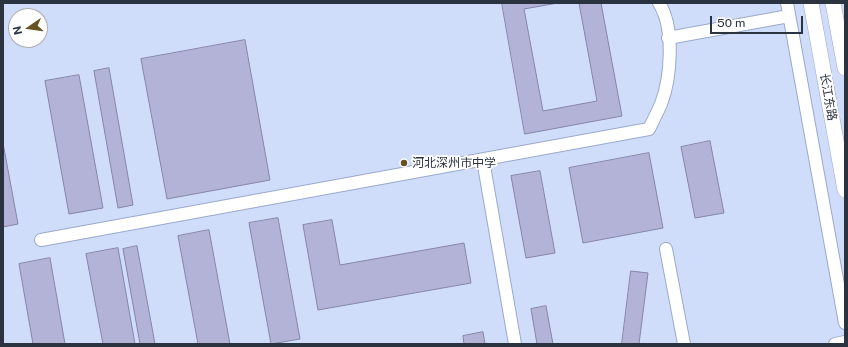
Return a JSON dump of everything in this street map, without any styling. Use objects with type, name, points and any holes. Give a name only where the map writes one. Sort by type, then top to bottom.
[{"type":"main road","name":"长江东路","points":[[811,3],[845,190]]},
{"type":"main road","name":"长江东路","points":[[833,3],[845,68]]},
{"type":"street","points":[[41,240],[649,130],[661,103],[668,81],[670,50],[667,26],[659,3]]},
{"type":"street","points":[[787,3],[845,323]]},
{"type":"street","points":[[668,38],[790,16]]},
{"type":"street","points":[[483,160],[515,344]]},
{"type":"street","points":[[666,249],[684,344]]},
{"type":"street","points":[[835,344],[845,342]]},
{"type":"building","points":[[502,3],[558,3],[524,9],[543,111],[597,101],[579,3],[601,3],[622,116],[525,134]]},
{"type":"building","points":[[245,40],[270,180],[167,199],[141,59]]},
{"type":"building","points":[[109,68],[133,205],[118,208],[94,71]]},
{"type":"building","points":[[79,75],[103,208],[69,214],[45,81]]},
{"type":"building","points":[[710,141],[724,213],[695,218],[681,147]]},
{"type":"building","points":[[3,143],[18,224],[3,227]]},
{"type":"building","points":[[649,153],[663,228],[583,243],[569,168]]},
{"type":"building","points":[[540,171],[555,253],[526,258],[511,176]]},
{"type":"building","points":[[278,218],[300,339],[271,344],[249,223]]},
{"type":"building","points":[[332,220],[340,265],[464,243],[471,283],[318,310],[303,225]]},
{"type":"building","points":[[209,230],[230,344],[198,344],[178,236]]},
{"type":"building","points":[[137,246],[155,344],[140,344],[123,249]]},
{"type":"building","points":[[118,248],[135,344],[103,344],[86,254]]},
{"type":"building","points":[[50,258],[65,344],[33,344],[19,264]]},
{"type":"building","points":[[631,271],[648,273],[639,344],[622,344]]},
{"type":"building","points":[[546,306],[553,344],[537,344],[531,309]]},
{"type":"building","points":[[483,332],[485,344],[464,344],[463,336]]},
{"type":"place","name":"河北深州市中学","points":[[404,163]]}]
